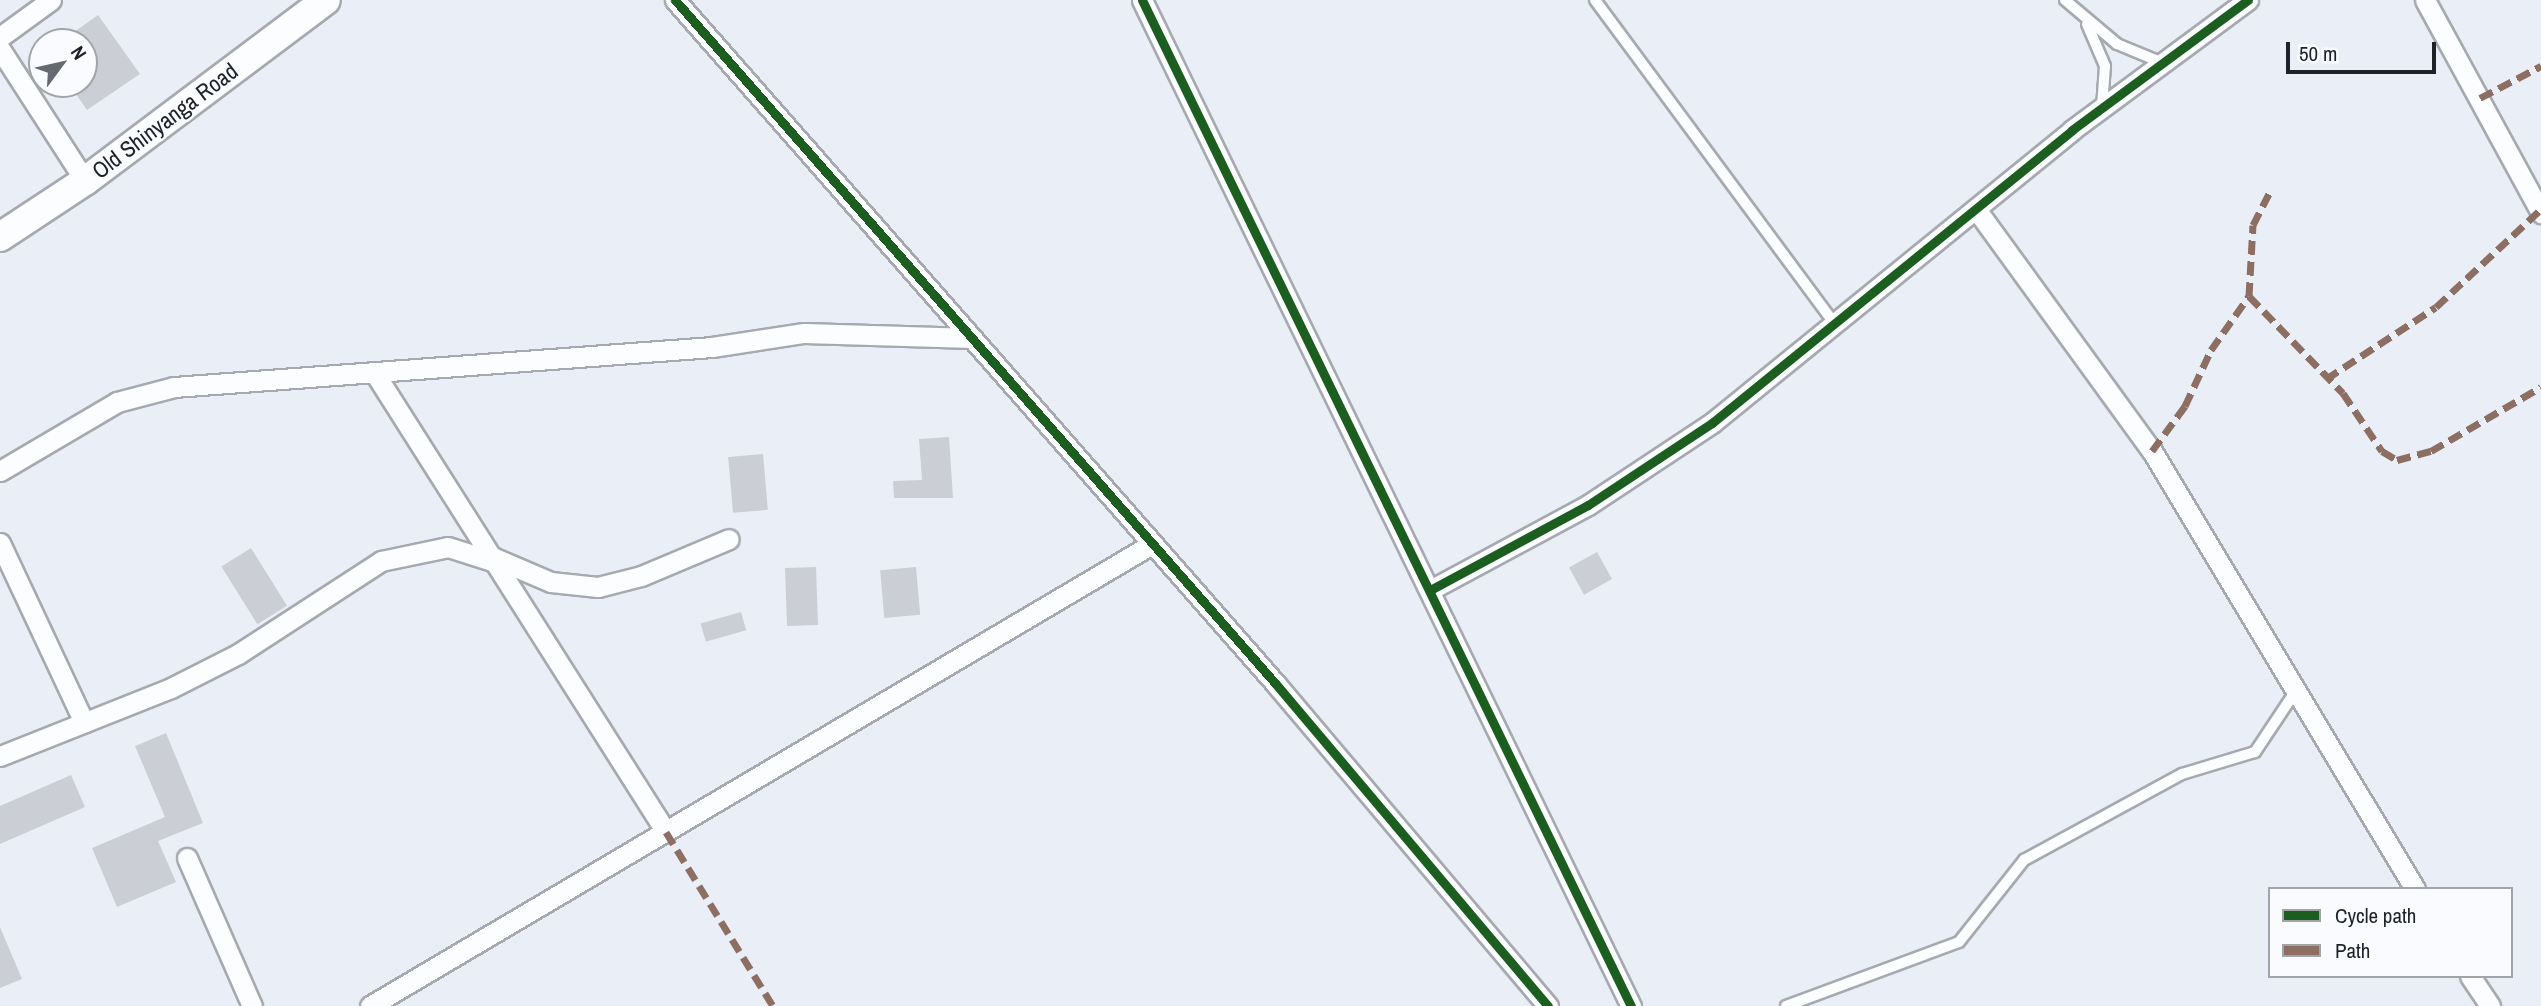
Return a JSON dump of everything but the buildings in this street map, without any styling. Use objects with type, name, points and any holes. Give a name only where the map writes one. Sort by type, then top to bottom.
[{"type":"main road","name":"Old Shinyanga Road","points":[[0,237],[85,181],[326,0]]},
{"type":"street","points":[[0,37],[51,0]]},
{"type":"street","points":[[675,0],[1150,545],[1275,683],[1548,1006]]},
{"type":"street","points":[[1142,0],[1432,589],[1630,1006]]},
{"type":"street","points":[[1432,589],[1639,474],[1837,326],[2102,108],[2248,0]]},
{"type":"street","points":[[2425,0],[2541,214]]},
{"type":"street","points":[[0,49],[85,181]]},
{"type":"street","points":[[1976,209],[2152,451],[2414,887]]},
{"type":"street","points":[[0,471],[117,402],[154,390],[712,347],[804,333],[972,338]]},
{"type":"street","points":[[374,372],[666,832]]},
{"type":"street","points":[[0,756],[237,654],[382,561],[448,547],[490,558],[551,582],[598,587],[641,576],[729,539]]},
{"type":"street","points":[[0,543],[84,722]]},
{"type":"street","points":[[370,1006],[1150,545]]},
{"type":"street","points":[[187,858],[253,1006]]},
{"type":"street","points":[[2471,978],[2490,1006]]},
{"type":"lane","points":[[1595,0],[1837,326]]},
{"type":"lane","points":[[2065,0],[2087,24],[2136,54],[2166,63]]},
{"type":"lane","points":[[2087,24],[2105,66],[2102,108]]},
{"type":"lane","points":[[1786,1006],[1959,942],[2024,860],[2182,774],[2255,752],[2297,689]]},
{"type":"marked path","points":[[2480,98],[2541,66]]},
{"type":"marked path","points":[[2152,451],[2185,406],[2211,350],[2249,296],[2253,225],[2269,193]]},
{"type":"marked path","points":[[2326,379],[2436,307],[2539,211]]},
{"type":"marked path","points":[[2249,296],[2343,393],[2382,451],[2397,460],[2431,451],[2541,387]]},
{"type":"marked path","points":[[666,832],[773,1006]]},
{"type":"cycle path","points":[[675,0],[1275,683],[1548,1006]]},
{"type":"cycle path","points":[[1142,0],[1631,1006]]},
{"type":"cycle path","points":[[1432,589],[1588,505],[1712,423],[2072,130],[2248,0]]}]
